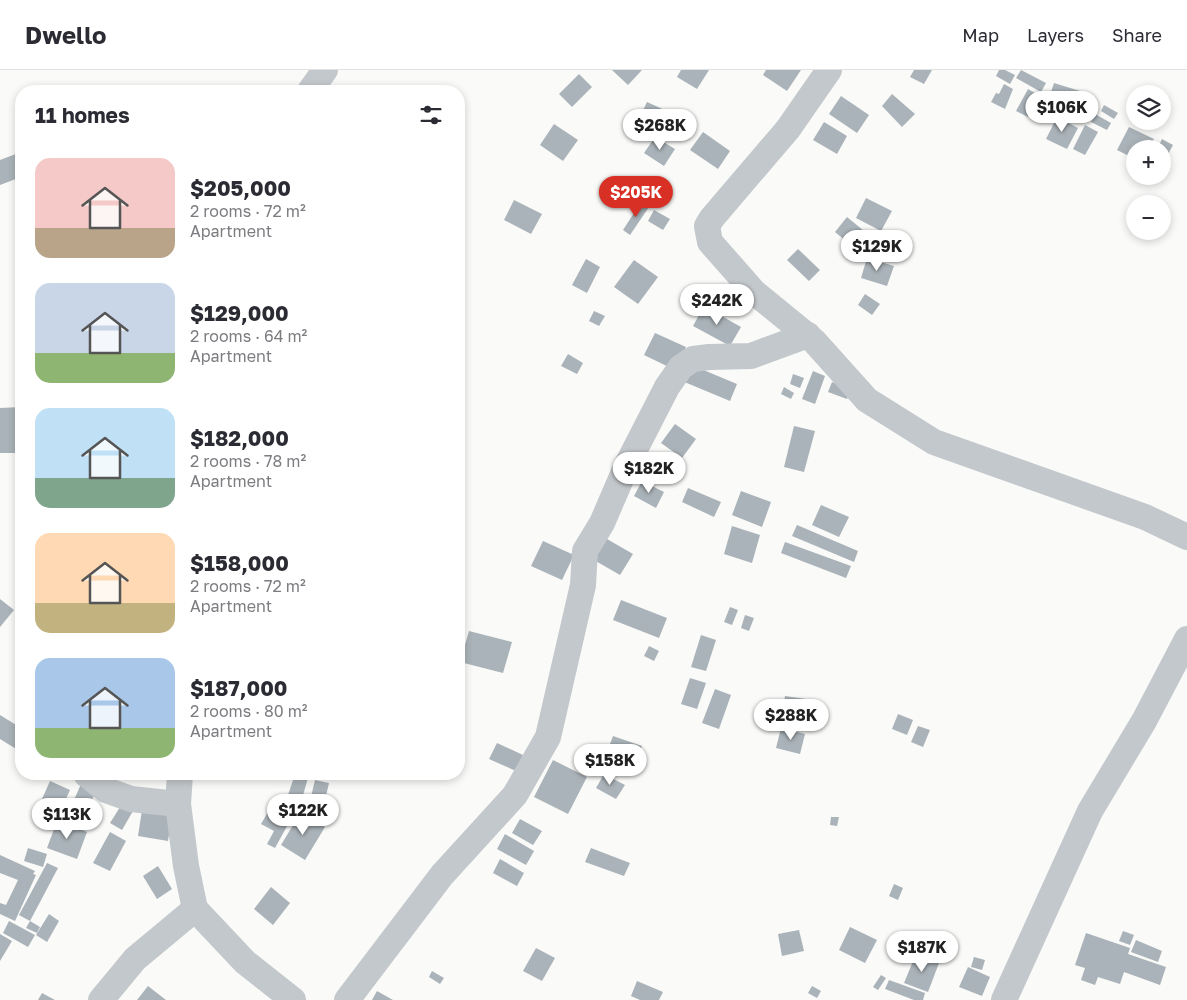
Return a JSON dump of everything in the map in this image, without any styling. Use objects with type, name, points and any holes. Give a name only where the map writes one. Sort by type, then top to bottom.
[{"type":"street","points":[[314,85],[324,70]]},
{"type":"street","points":[[829,70],[788,129],[707,226],[710,242],[754,292],[808,335],[867,400],[934,442],[1145,516],[1187,537]]},
{"type":"street","points":[[347,1000],[442,875],[515,794],[548,737],[583,586],[585,551],[602,523],[631,457],[667,388],[681,367],[693,359],[751,356],[808,335]]},
{"type":"street","points":[[1004,1000],[1090,811],[1144,721],[1187,639]]},
{"type":"street","points":[[94,780],[106,790],[130,799],[178,804]]},
{"type":"street","points":[[180,780],[178,804],[186,866],[195,909],[245,962],[293,1000]]},
{"type":"street","points":[[101,1000],[135,959],[195,909]]},
{"type":"building","points":[[612,70],[642,70],[628,85]]},
{"type":"building","points":[[681,70],[709,70],[697,89],[677,77]]},
{"type":"building","points":[[766,70],[801,70],[787,91],[763,75]]},
{"type":"building","points":[[914,70],[932,70],[924,84],[910,77]]},
{"type":"building","points":[[999,70],[1005,70],[1015,75],[1010,84],[996,76]]},
{"type":"building","points":[[1021,70],[1046,83],[1041,92],[1016,78]]},
{"type":"building","points":[[579,74],[592,87],[572,107],[559,94]]},
{"type":"building","points":[[1054,83],[1093,95],[1089,107],[1050,95]]},
{"type":"building","points":[[1004,84],[1013,89],[1005,109],[991,102],[996,93],[999,94]]},
{"type":"building","points":[[1028,89],[1040,96],[1028,117],[1016,111]]},
{"type":"building","points":[[892,94],[915,114],[902,127],[882,106]]},
{"type":"building","points":[[841,96],[869,115],[857,133],[829,114]]},
{"type":"building","points":[[647,102],[669,112],[660,130],[639,119]]},
{"type":"building","points":[[1104,105],[1118,113],[1114,119],[1101,111]]},
{"type":"building","points":[[1077,109],[1087,114],[1083,122],[1073,117]]},
{"type":"building","points":[[1095,114],[1111,123],[1107,130],[1091,122]]},
{"type":"building","points":[[1057,117],[1078,128],[1067,149],[1046,139]]},
{"type":"building","points":[[824,122],[847,136],[837,154],[813,140]]},
{"type":"building","points":[[554,124],[578,140],[563,161],[540,145]]},
{"type":"building","points":[[1085,125],[1098,132],[1085,155],[1073,149]]},
{"type":"building","points":[[1127,130],[1135,130],[1154,139],[1126,140],[1126,154],[1117,150]]},
{"type":"building","points":[[703,132],[730,151],[718,169],[690,150]]},
{"type":"building","points":[[655,137],[675,149],[664,166],[644,153]]},
{"type":"building","points":[[15,154],[15,179],[0,185],[0,160]]},
{"type":"building","points":[[866,198],[892,211],[881,231],[856,218]]},
{"type":"building","points":[[514,200],[542,214],[531,234],[504,220]]},
{"type":"building","points":[[641,202],[649,207],[630,235],[623,230]]},
{"type":"building","points":[[654,210],[670,219],[663,230],[648,221]]},
{"type":"building","points":[[847,217],[875,240],[863,255],[835,232]]},
{"type":"building","points":[[798,249],[820,270],[809,281],[787,260]]},
{"type":"building","points":[[867,258],[894,266],[887,286],[861,278]]},
{"type":"building","points":[[586,259],[600,267],[587,293],[572,285]]},
{"type":"building","points":[[634,260],[658,277],[638,304],[614,287]]},
{"type":"building","points":[[865,294],[880,304],[872,315],[858,305]]},
{"type":"building","points":[[704,306],[741,327],[730,346],[693,326]]},
{"type":"building","points":[[594,311],[605,316],[599,326],[589,321]]},
{"type":"building","points":[[655,333],[686,347],[675,370],[644,355]]},
{"type":"building","points":[[568,354],[583,363],[577,374],[561,366]]},
{"type":"building","points":[[689,364],[737,384],[730,401],[682,381]]},
{"type":"building","points":[[813,371],[825,376],[815,404],[802,399]]},
{"type":"building","points":[[793,374],[804,378],[800,388],[790,384]]},
{"type":"building","points":[[832,382],[851,390],[847,399],[828,392]]},
{"type":"building","points":[[784,387],[794,393],[791,399],[781,394]]},
{"type":"building","points":[[15,407],[15,453],[0,453],[0,408]]},
{"type":"building","points":[[675,424],[696,439],[682,458],[661,443]]},
{"type":"building","points":[[794,426],[815,431],[804,472],[784,467]]},
{"type":"building","points":[[642,481],[664,492],[656,508],[634,496]]},
{"type":"building","points":[[688,488],[721,502],[714,517],[682,502]]},
{"type":"building","points":[[741,491],[771,502],[762,527],[732,515]]},
{"type":"building","points":[[821,505],[849,517],[839,537],[812,525]]},
{"type":"building","points":[[797,525],[858,551],[854,562],[792,536]]},
{"type":"building","points":[[732,526],[760,535],[752,563],[724,554]]},
{"type":"building","points":[[607,539],[633,554],[620,575],[594,560]]},
{"type":"building","points":[[543,541],[574,555],[562,580],[531,566]]},
{"type":"building","points":[[785,542],[851,566],[846,578],[781,553]]},
{"type":"building","points":[[0,599],[14,610],[0,627]]},
{"type":"building","points":[[621,600],[667,618],[659,638],[613,620]]},
{"type":"building","points":[[730,607],[738,610],[732,625],[724,622]]},
{"type":"building","points":[[745,615],[754,618],[749,631],[741,628]]},
{"type":"building","points":[[469,631],[512,642],[503,673],[465,663],[465,645]]},
{"type":"building","points":[[701,635],[716,640],[706,671],[691,667]]},
{"type":"building","points":[[649,646],[659,651],[654,661],[644,656]]},
{"type":"building","points":[[690,678],[706,683],[697,709],[681,704]]},
{"type":"building","points":[[715,689],[731,695],[719,729],[702,723]]},
{"type":"building","points":[[785,696],[813,700],[809,723],[782,719]]},
{"type":"building","points":[[898,714],[913,720],[907,735],[892,729]]},
{"type":"building","points":[[0,715],[15,724],[15,748],[0,739]]},
{"type":"building","points":[[918,726],[930,730],[923,747],[911,742]]},
{"type":"building","points":[[781,728],[805,734],[800,754],[776,748]]},
{"type":"building","points":[[613,736],[642,746],[633,770],[604,760]]},
{"type":"building","points":[[497,743],[523,755],[516,771],[489,759]]},
{"type":"building","points":[[553,760],[587,777],[568,814],[534,797]]},
{"type":"building","points":[[604,774],[625,785],[616,799],[596,788]]},
{"type":"building","points":[[293,780],[307,780],[302,799],[288,795]]},
{"type":"building","points":[[315,780],[329,783],[323,809],[309,805]]},
{"type":"building","points":[[50,781],[70,790],[54,826],[34,817]]},
{"type":"building","points":[[81,784],[96,791],[82,823],[67,816]]},
{"type":"building","points":[[275,800],[287,806],[288,804],[297,808],[275,848],[267,844],[274,831],[261,824]]},
{"type":"building","points":[[122,804],[133,811],[122,830],[110,823]]},
{"type":"building","points":[[142,810],[172,815],[168,841],[138,836]]},
{"type":"building","points":[[301,812],[325,827],[305,860],[281,845]]},
{"type":"building","points":[[831,817],[839,817],[837,826],[830,825]]},
{"type":"building","points":[[520,819],[542,831],[533,845],[512,833]]},
{"type":"building","points":[[57,821],[87,832],[77,859],[47,848]]},
{"type":"building","points":[[110,832],[126,841],[110,871],[93,863]]},
{"type":"building","points":[[505,834],[534,851],[526,865],[497,849]]},
{"type":"building","points":[[28,848],[47,854],[43,867],[24,861]]},
{"type":"building","points":[[591,848],[630,863],[624,876],[585,862]]},
{"type":"building","points":[[0,855],[35,871],[33,874],[36,875],[15,921],[0,914],[0,903],[6,905],[18,880],[0,873]]},
{"type":"building","points":[[500,859],[524,873],[517,886],[493,873]]},
{"type":"building","points":[[47,863],[58,868],[30,921],[19,915]]},
{"type":"building","points":[[158,866],[172,889],[157,899],[143,876]]},
{"type":"building","points":[[894,884],[903,888],[898,900],[889,896]]},
{"type":"building","points":[[271,887],[290,903],[273,925],[254,909]]},
{"type":"building","points":[[49,914],[59,921],[47,942],[36,935]]},
{"type":"building","points":[[9,921],[35,935],[28,947],[3,933]]},
{"type":"building","points":[[30,921],[40,927],[37,933],[26,928]]},
{"type":"building","points":[[850,927],[877,940],[865,963],[839,950]]},
{"type":"building","points":[[799,930],[804,951],[782,956],[778,934]]},
{"type":"building","points":[[1123,931],[1134,935],[1130,945],[1119,941]]},
{"type":"building","points":[[1086,933],[1130,948],[1128,954],[1166,967],[1160,985],[1124,972],[1120,984],[1098,977],[1095,985],[1081,980],[1085,968],[1075,965]]},
{"type":"building","points":[[0,934],[12,941],[0,961]]},
{"type":"building","points":[[1136,940],[1162,951],[1158,962],[1131,952]]},
{"type":"building","points":[[536,948],[555,958],[542,981],[523,971]]},
{"type":"building","points":[[916,954],[939,963],[928,992],[904,983]]},
{"type":"building","points":[[974,957],[985,960],[982,970],[971,967]]},
{"type":"building","points":[[968,967],[990,977],[982,996],[959,987]]},
{"type":"building","points":[[432,971],[444,978],[440,984],[429,977]]},
{"type":"building","points":[[881,975],[886,978],[878,990],[873,987]]},
{"type":"building","points":[[889,980],[925,993],[923,1000],[914,1000],[885,989]]},
{"type":"building","points":[[637,981],[663,992],[659,1000],[640,1000],[631,996]]},
{"type":"building","points":[[148,986],[166,1000],[137,1000]]},
{"type":"building","points":[[812,986],[821,991],[817,998],[808,993]]},
{"type":"building","points":[[377,991],[393,1000],[372,1000]]},
{"type":"building","points":[[42,993],[55,1000],[38,1000]]}]
